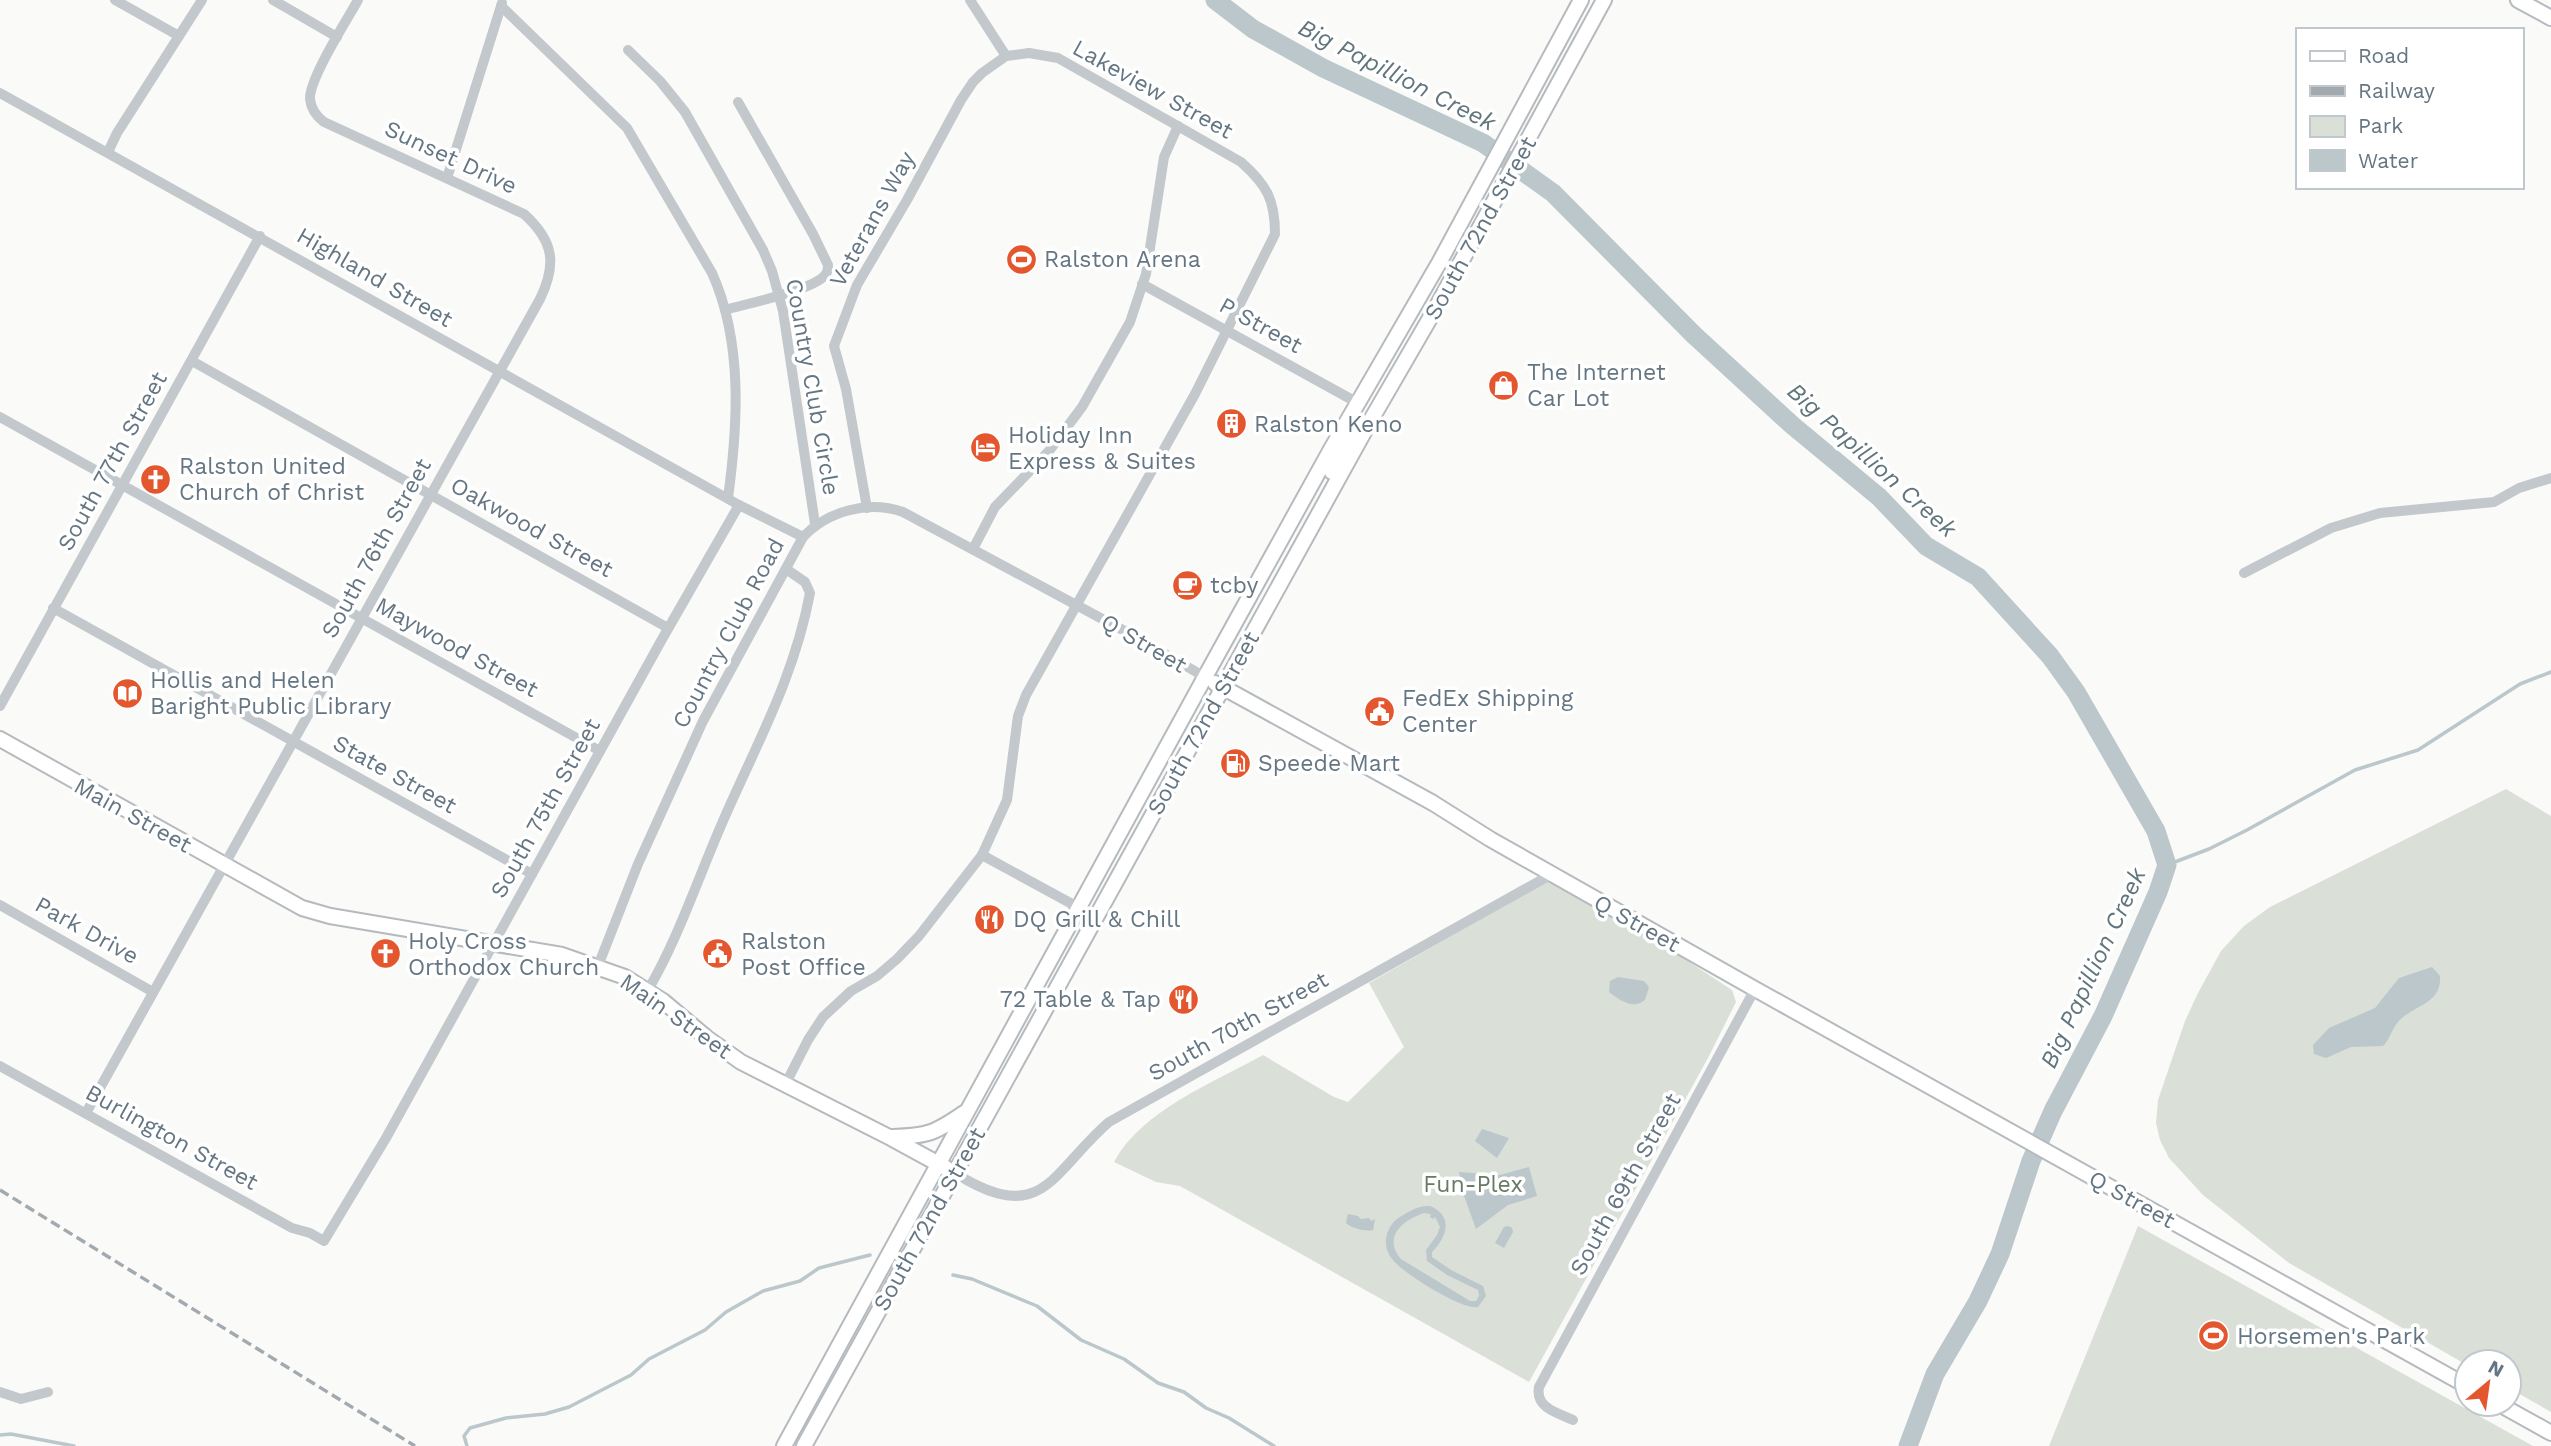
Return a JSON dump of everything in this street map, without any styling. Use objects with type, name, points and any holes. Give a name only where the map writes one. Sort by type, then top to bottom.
[{"type":"main road","name":"South 72nd Street","points":[[784,1446],[1205,677],[1475,196],[1581,0]]},
{"type":"main road","name":"South 72nd Street","points":[[804,1446],[1604,0]]},
{"type":"main road","points":[[2518,0],[2551,18]]},
{"type":"main road","points":[[1331,491],[1333,469],[1360,416],[1361,408],[1358,403]]},
{"type":"main road","name":"Q Street","points":[[1205,677],[1433,803],[1755,989],[2453,1378]]},
{"type":"main road","name":"Main Street","points":[[0,739],[293,903],[316,913],[562,955],[625,977],[648,990],[724,1051],[955,1173]]},
{"type":"main road","points":[[891,1138],[929,1135],[968,1110]]},
{"type":"main road","points":[[2523,1417],[2551,1433]]},
{"type":"street","points":[[115,0],[179,36]]},
{"type":"street","points":[[108,152],[117,133],[202,0]]},
{"type":"street","points":[[273,0],[337,37]]},
{"type":"street","name":"Sunset Drive","points":[[358,0],[310,91],[310,102],[319,118],[524,214],[536,226],[548,245],[551,259],[548,282],[499,371]]},
{"type":"street","points":[[970,0],[1006,56]]},
{"type":"street","points":[[447,178],[502,3],[627,128],[712,273],[725,310],[737,403],[728,498]]},
{"type":"street","name":"Country Club Circle","points":[[628,50],[660,81],[685,112],[763,250],[779,295],[815,524]]},
{"type":"street","name":"Lakeview Street","points":[[1006,56],[1030,53],[1058,58],[1241,162],[1258,177],[1270,197],[1275,213],[1275,234],[1228,329]]},
{"type":"street","name":"Veterans Way","points":[[867,508],[845,389],[834,346],[841,322],[857,285],[961,100],[982,73],[1006,56]]},
{"type":"street","name":"Highland Street","points":[[0,93],[728,498]]},
{"type":"street","points":[[725,310],[819,281],[825,276],[828,265],[738,102]]},
{"type":"street","points":[[973,549],[995,507],[1049,451],[1082,407],[1130,322],[1142,284],[1156,219],[1164,157],[1178,126]]},
{"type":"street","name":"South 77th Street","points":[[0,706],[260,236]]},
{"type":"street","name":"P Street","points":[[1142,284],[1358,403]]},
{"type":"street","points":[[785,1085],[823,1017],[851,991],[877,976],[897,959],[919,936],[982,855],[1007,800],[1018,716],[1026,695],[1141,493],[1228,329]]},
{"type":"street","name":"Oakwood Street","points":[[192,361],[668,628]]},
{"type":"street","name":"South 76th Street","points":[[86,1113],[499,371]]},
{"type":"street","name":"Maywood Street","points":[[0,417],[600,751]]},
{"type":"street","points":[[2244,573],[2331,528],[2380,513],[2494,502],[2519,488],[2551,478]]},
{"type":"street","name":"Country Club Road","points":[[598,966],[638,864],[703,721],[803,537],[728,498]]},
{"type":"street","name":"South 75th Street","points":[[324,1241],[386,1138],[668,628],[739,505]]},
{"type":"street","name":"Q Street","points":[[803,537],[815,524],[828,517],[867,508],[903,512],[1205,677]]},
{"type":"street","points":[[648,990],[666,958],[721,825],[791,669],[810,593],[805,582],[786,569]]},
{"type":"street","name":"State Street","points":[[54,608],[532,874]]},
{"type":"street","points":[[982,855],[1096,917]]},
{"type":"street","name":"South 70th Street","points":[[955,1173],[978,1187],[997,1194],[1037,1191],[1052,1182],[1109,1122],[1552,874]]},
{"type":"street","name":"Park Drive","points":[[0,905],[153,992]]},
{"type":"street","name":"South 69th Street","points":[[1573,1420],[1544,1406],[1539,1400],[1539,1387],[1755,989]]},
{"type":"street","name":"Burlington Street","points":[[0,1066],[292,1228],[310,1233],[324,1241]]},
{"type":"street","points":[[0,1392],[21,1399],[48,1392]]},
{"type":"green space","points":[[2506,789],[2551,816],[2551,1412],[2523,1396],[2523,1348],[2453,1348],[2453,1357],[2289,1263],[2203,1195],[2169,1158],[2160,1140],[2156,1123],[2158,1100],[2185,1021],[2221,951],[2244,926],[2270,907]]},
{"type":"green space","name":"Fun-Plex","points":[[1548,881],[1654,939],[1732,990],[1736,1002],[1708,1058],[1529,1382],[1180,1186],[1156,1182],[1114,1162],[1126,1144],[1160,1113],[1201,1087],[1263,1055],[1334,1097],[1348,1102],[1404,1047],[1369,983]]},
{"type":"green space","name":"Horsemen's Park","points":[[2138,1226],[2453,1401],[2453,1418],[2483,1418],[2533,1446],[2049,1446]]},
{"type":"water","points":[[2432,967],[2440,976],[2436,993],[2398,1022],[2383,1046],[2351,1047],[2326,1058],[2314,1054],[2313,1045],[2329,1028],[2375,1008],[2399,978]]},
{"type":"water","points":[[1618,977],[1644,981],[1649,987],[1645,1000],[1631,1004],[1609,992],[1610,981]]},
{"type":"water","points":[[1482,1129],[1509,1138],[1497,1158],[1475,1141]]},
{"type":"water","points":[[1529,1167],[1537,1196],[1508,1205],[1476,1229],[1463,1193],[1459,1172],[1500,1175]]},
{"type":"water","points":[[1426,1206],[1443,1215],[1446,1227],[1432,1252],[1432,1257],[1483,1286],[1486,1296],[1478,1307],[1460,1303],[1420,1282],[1389,1255],[1386,1237],[1391,1226],[1407,1213]],"holes":[[[1424,1213],[1431,1214],[1430,1217],[1435,1217],[1440,1227],[1426,1250],[1427,1261],[1447,1275],[1478,1290],[1476,1301],[1470,1301],[1401,1259],[1396,1251],[1394,1237],[1397,1230],[1409,1220]]]},
{"type":"water","points":[[1348,1214],[1361,1219],[1369,1218],[1371,1221],[1375,1219],[1373,1230],[1348,1225]]},
{"type":"water","points":[[1508,1226],[1513,1232],[1504,1248],[1495,1243],[1504,1227]]},
{"type":"waterway","name":"Big Papillion Creek","points":[[1215,0],[1253,29],[1323,68],[1483,143],[1553,193],[1694,335],[1792,425],[1879,497],[1926,546],[1978,577],[2050,656],[2076,692],[2156,831],[2167,865],[2158,892],[2103,1016],[2053,1111],[2031,1161],[2000,1254],[1978,1301],[1935,1374],[1908,1446]]},
{"type":"waterway","points":[[2167,865],[2209,849],[2247,830],[2355,770],[2418,750],[2520,684],[2551,672]]},
{"type":"waterway","points":[[467,1446],[464,1436],[470,1428],[506,1418],[545,1414],[569,1407],[631,1375],[649,1359],[705,1330],[726,1312],[763,1291],[800,1281],[819,1268],[870,1255]]},
{"type":"waterway","points":[[953,1275],[972,1279],[1037,1306],[1081,1340],[1124,1359],[1158,1383],[1184,1392],[1206,1408],[1229,1418],[1274,1446]]},
{"type":"waterway","points":[[0,1435],[11,1434],[74,1446]]},
{"type":"railway","points":[[0,1190],[415,1446]]},
{"type":"place","name":"Ralston Arena","points":[[1021,259]]},
{"type":"place","name":"The Internet Car Lot","points":[[1504,385]]},
{"type":"place","name":"Ralston Keno","points":[[1231,424]]},
{"type":"place","name":"Holiday Inn Express & Suites","points":[[985,448]]},
{"type":"place","name":"Ralston United Church of Christ","points":[[156,479]]},
{"type":"place","name":"tcby","points":[[1187,585]]},
{"type":"place","name":"Hollis and Helen Baright Public Library","points":[[127,693]]},
{"type":"place","name":"FedEx Shipping Center","points":[[1379,711]]},
{"type":"place","name":"Speede Mart","points":[[1235,763]]},
{"type":"place","name":"DQ Grill & Chill","points":[[990,919]]},
{"type":"place","name":"Holy Cross Orthodox Church","points":[[385,954]]},
{"type":"place","name":"Ralston Post Office","points":[[718,954]]},
{"type":"place","name":"72 Table & Tap","points":[[1184,999]]},
{"type":"place","name":"Horsemen's Park","points":[[2214,1336]]}]
